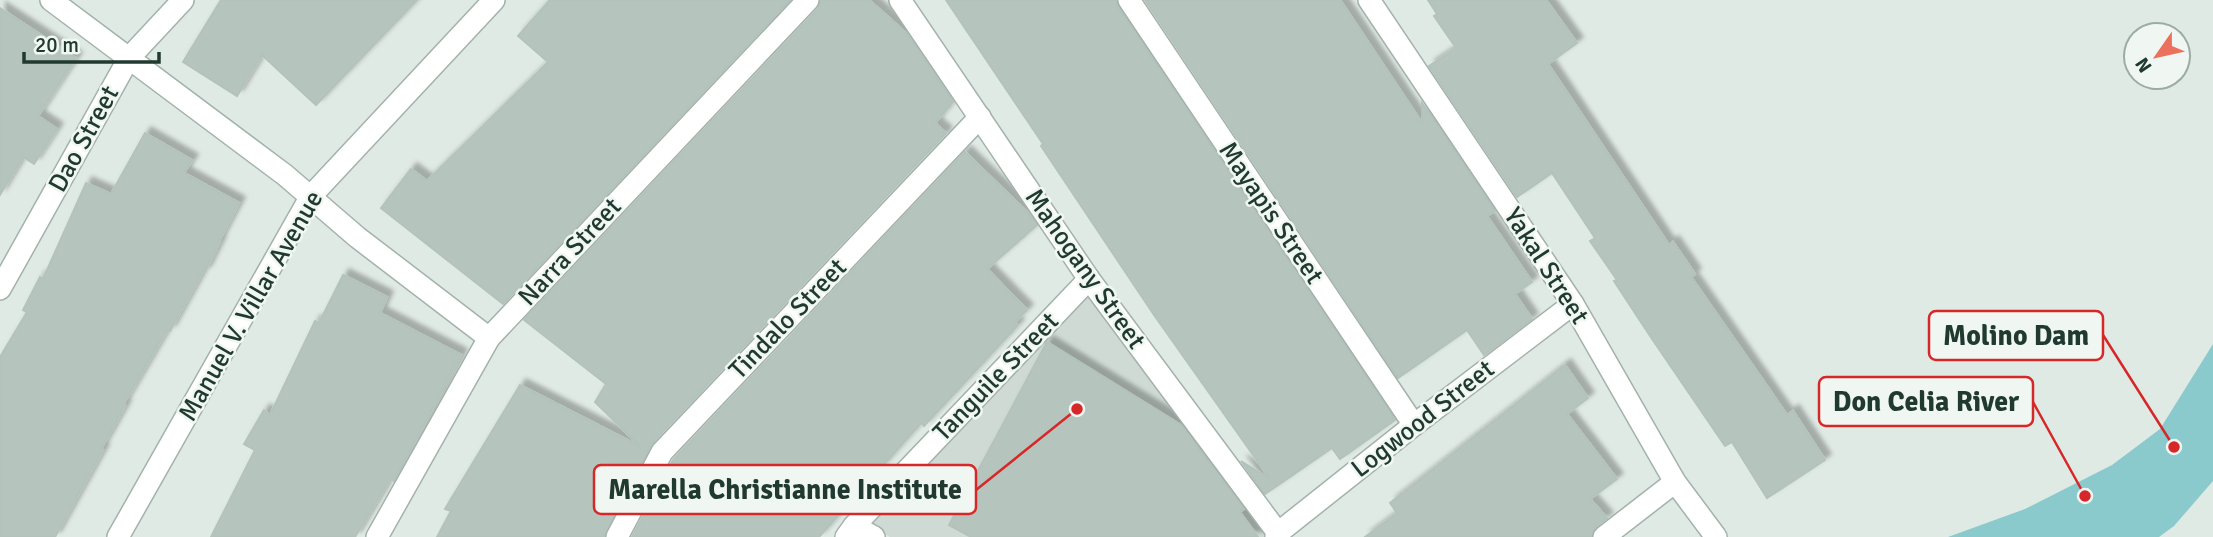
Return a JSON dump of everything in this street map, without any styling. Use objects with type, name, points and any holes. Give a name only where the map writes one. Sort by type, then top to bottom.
[{"type":"street","points":[[51,0],[311,196],[357,237],[489,338]]},
{"type":"street","name":"Dao Street","points":[[0,289],[129,58],[183,0]]},
{"type":"street","name":"Manuel V. Villar Avenue","points":[[118,537],[311,196],[494,0]]},
{"type":"street","name":"Narra Street","points":[[384,535],[489,338],[808,0]]},
{"type":"street","name":"Mahogany Street","points":[[900,0],[1089,279],[1277,535]]},
{"type":"street","name":"Mayapis Street","points":[[1129,0],[1414,425]]},
{"type":"street","name":"Yakal Street","points":[[1368,0],[1573,304],[1675,482],[1716,537]]},
{"type":"street","name":"Tindalo Street","points":[[617,537],[662,452],[980,117]]},
{"type":"street","name":"Tanguile Street","points":[[850,532],[1089,279]]},
{"type":"street","name":"Logwood Street","points":[[1277,535],[1414,425],[1573,304]]},
{"type":"street","points":[[1604,537],[1675,482]]},
{"type":"street","points":[[850,532],[874,537]]},
{"type":"shaded area","points":[[1089,292],[1269,533],[1267,537],[890,537],[867,525]]},
{"type":"water","points":[[2213,344],[2213,481],[2174,526],[2159,537],[1948,537],[2025,509],[2112,465],[2160,429]]},
{"type":"building","points":[[221,0],[417,0],[316,105],[262,55],[237,96],[183,62]]},
{"type":"building","points":[[550,0],[790,0],[503,304],[381,208],[411,169],[427,181],[548,62],[518,36]]},
{"type":"building","points":[[821,0],[869,0],[907,34],[953,102],[935,123],[946,133],[652,443],[604,537],[437,537],[451,511],[445,509],[520,385],[641,447],[595,402],[606,384],[524,320],[818,9]]},
{"type":"building","points":[[946,0],[1116,0],[1118,7],[1395,420],[1340,459],[1332,448],[1265,494],[1241,461],[1270,479],[1154,315]]},
{"type":"building","points":[[1145,0],[1340,0],[1422,123],[1422,103],[1495,211],[1487,216],[1532,282],[1515,294],[1532,319],[1484,355],[1467,330],[1398,378]]},
{"type":"building","points":[[1428,0],[1546,0],[1577,43],[1548,64],[1669,245],[1673,242],[1695,274],[1691,277],[1787,415],[1793,411],[1825,460],[1767,498],[1732,442],[1725,446],[1650,336],[1590,241],[1595,238],[1552,173],[1517,197],[1429,66],[1456,48],[1434,16],[1437,14]]},
{"type":"building","points":[[0,8],[76,58],[38,116],[57,129],[34,164],[23,157],[0,195]]},
{"type":"building","points":[[145,133],[192,160],[184,173],[239,203],[205,272],[203,271],[170,331],[167,330],[123,405],[125,406],[101,449],[103,450],[55,537],[0,537],[0,357],[27,312],[23,310],[40,277],[43,279],[86,183],[111,194]]},
{"type":"building","points":[[965,152],[1037,225],[987,269],[1027,310],[1014,323],[1018,325],[924,426],[921,423],[819,537],[632,537],[673,460]]},
{"type":"building","points":[[343,275],[387,297],[380,313],[461,355],[394,481],[390,479],[355,537],[211,537],[255,450],[244,444],[264,410],[270,415],[315,321],[319,323]]},
{"type":"building","points":[[1047,342],[1181,425],[1244,509],[1240,512],[1258,537],[971,537],[949,525]]},
{"type":"building","points":[[1565,365],[1588,398],[1567,414],[1617,479],[1590,499],[1607,518],[1595,527],[1591,537],[1365,537],[1397,513],[1390,503]]},
{"type":"place","name":"Marella Christianne Institute","points":[[1077,409]]},
{"type":"place","name":"Molino Dam","points":[[2174,447]]},
{"type":"place","name":"Don Celia River","points":[[2085,496]]}]
